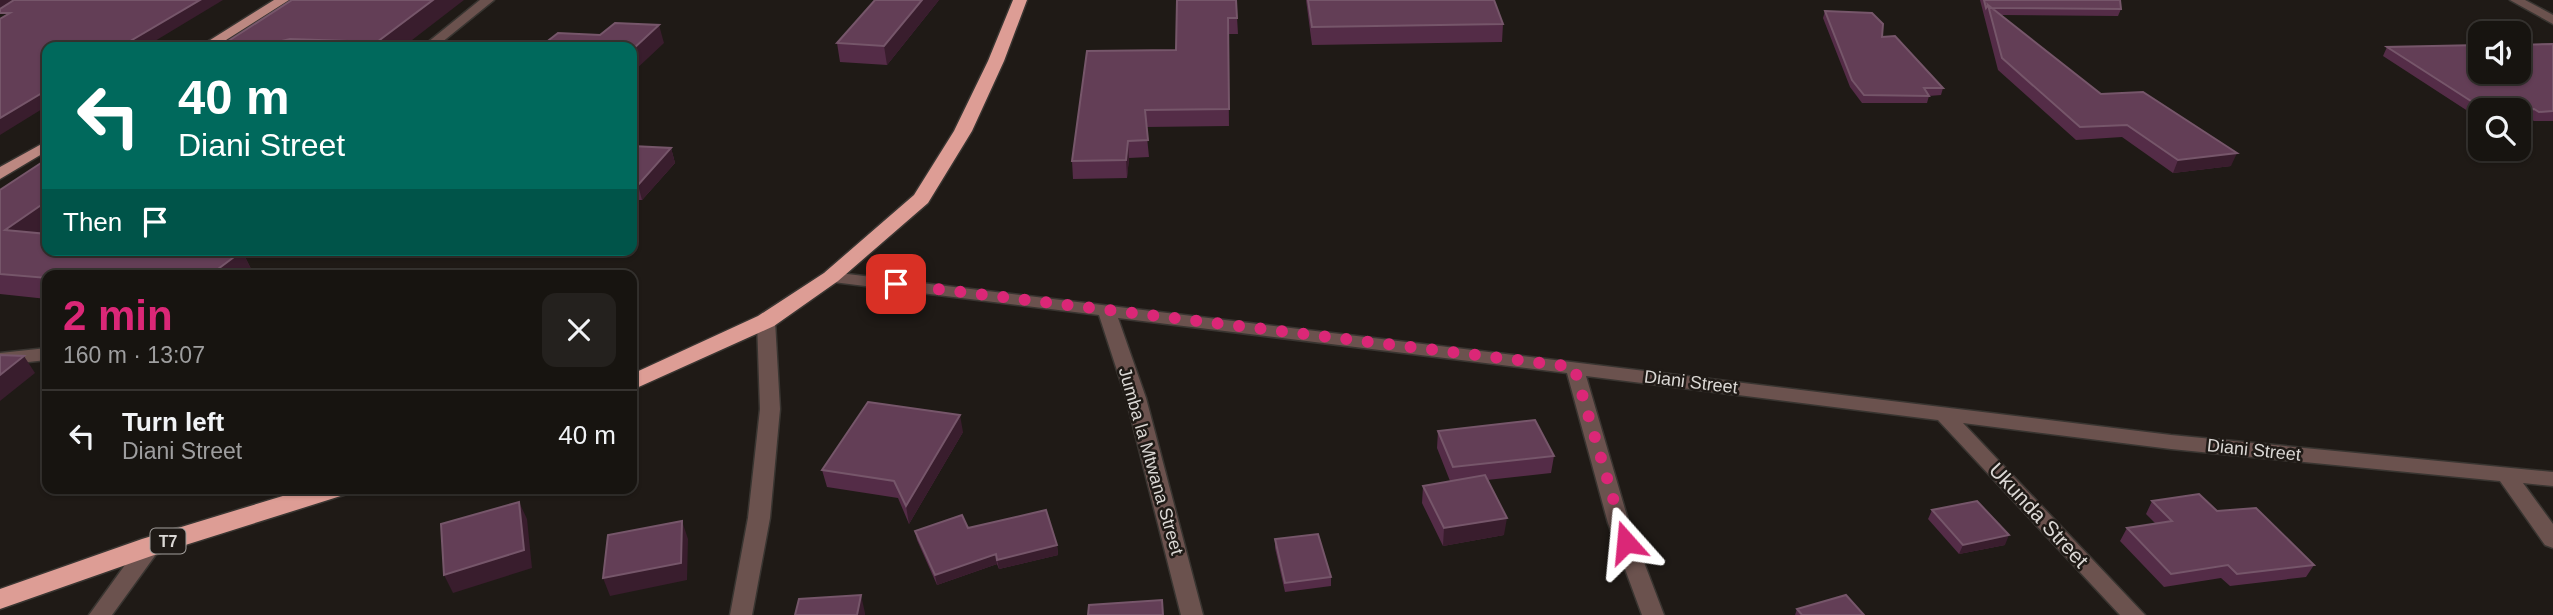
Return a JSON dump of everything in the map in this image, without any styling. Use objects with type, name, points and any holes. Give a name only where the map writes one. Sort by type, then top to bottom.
[{"type":"highway","points":[[637,381],[766,321],[831,277],[920,199],[962,131],[996,61],[1020,0]]},
{"type":"highway","name":"T7","points":[[0,600],[151,546],[319,494]]},
{"type":"main road","points":[[214,42],[283,0]]},
{"type":"main road","points":[[0,174],[42,148]]},
{"type":"street","points":[[434,42],[488,0]]},
{"type":"street","points":[[2515,0],[2553,20]]},
{"type":"street","name":"Diani Street","points":[[831,277],[2171,442],[2553,480]]},
{"type":"street","name":"Jumba la Mtwana Street","points":[[1106,309],[1140,410],[1192,615]]},
{"type":"street","points":[[741,615],[760,518],[770,409],[766,321]]},
{"type":"street","points":[[0,359],[42,355]]},
{"type":"street","points":[[1574,367],[1610,491],[1653,615]]},
{"type":"street","name":"Ukunda Street","points":[[1944,414],[2063,543],[2134,615]]},
{"type":"street","points":[[2507,476],[2553,540]]},
{"type":"street","points":[[100,615],[151,546]]},
{"type":"building","points":[[14,0],[200,0],[129,42],[42,42],[42,93],[0,118],[0,19],[10,13],[0,13],[0,9]]},
{"type":"building","points":[[292,0],[433,0],[377,42],[290,39],[280,42],[227,42]]},
{"type":"building","points":[[875,0],[922,0],[884,46],[837,43]]},
{"type":"building","points":[[1177,0],[1236,0],[1237,18],[1228,18],[1229,109],[1145,110],[1148,140],[1128,141],[1126,160],[1072,161],[1087,51],[1176,50]]},
{"type":"building","points":[[1308,0],[1494,0],[1503,24],[1312,27]]},
{"type":"building","points":[[1984,0],[2120,0],[2121,9],[1991,8],[1988,5],[1986,8]]},
{"type":"building","points":[[1988,5],[2101,94],[2143,92],[2237,153],[2178,160],[2127,125],[2080,127],[2002,58]]},
{"type":"building","points":[[1825,11],[1872,13],[1883,24],[1882,37],[1895,36],[1943,88],[1924,88],[1929,96],[1864,95],[1852,80]]},
{"type":"building","points":[[615,23],[659,25],[637,45],[637,42],[546,42],[558,33],[600,35]]},
{"type":"building","points":[[2553,44],[2553,111],[2539,112],[2531,109],[2531,98],[2468,99],[2387,47],[2468,45],[2468,84],[2531,84],[2531,45]]},
{"type":"building","points":[[637,146],[671,148],[638,185]]},
{"type":"building","points":[[42,162],[42,204],[5,230],[42,234],[42,256],[235,256],[217,270],[42,270],[42,278],[0,274],[0,190]]},
{"type":"building","points":[[0,355],[24,356],[0,375]]},
{"type":"building","points":[[868,402],[960,415],[906,506],[894,481],[822,470]]},
{"type":"building","points":[[1535,420],[1554,456],[1453,467],[1438,431]]},
{"type":"building","points":[[1485,475],[1507,518],[1444,528],[1423,486]]},
{"type":"building","points":[[2199,494],[2217,511],[2256,508],[2314,565],[2237,574],[2228,565],[2171,574],[2127,528],[2172,521],[2152,501]]},
{"type":"building","points":[[1977,501],[2009,535],[1963,545],[1932,510]]},
{"type":"building","points":[[519,502],[524,550],[444,575],[441,524]]},
{"type":"building","points":[[1046,510],[1057,545],[997,560],[996,554],[935,575],[915,531],[962,515],[968,528]]},
{"type":"building","points":[[682,521],[681,563],[603,578],[608,535]]},
{"type":"building","points":[[1318,534],[1331,577],[1285,583],[1275,539]]},
{"type":"building","points":[[861,595],[857,615],[795,615],[799,599]]},
{"type":"building","points":[[1846,595],[1864,615],[1802,615],[1797,609]]},
{"type":"building","points":[[1162,600],[1163,615],[1088,615],[1089,605]]},
{"type":"route","points":[[896,284],[1574,367],[1626,542]]}]
